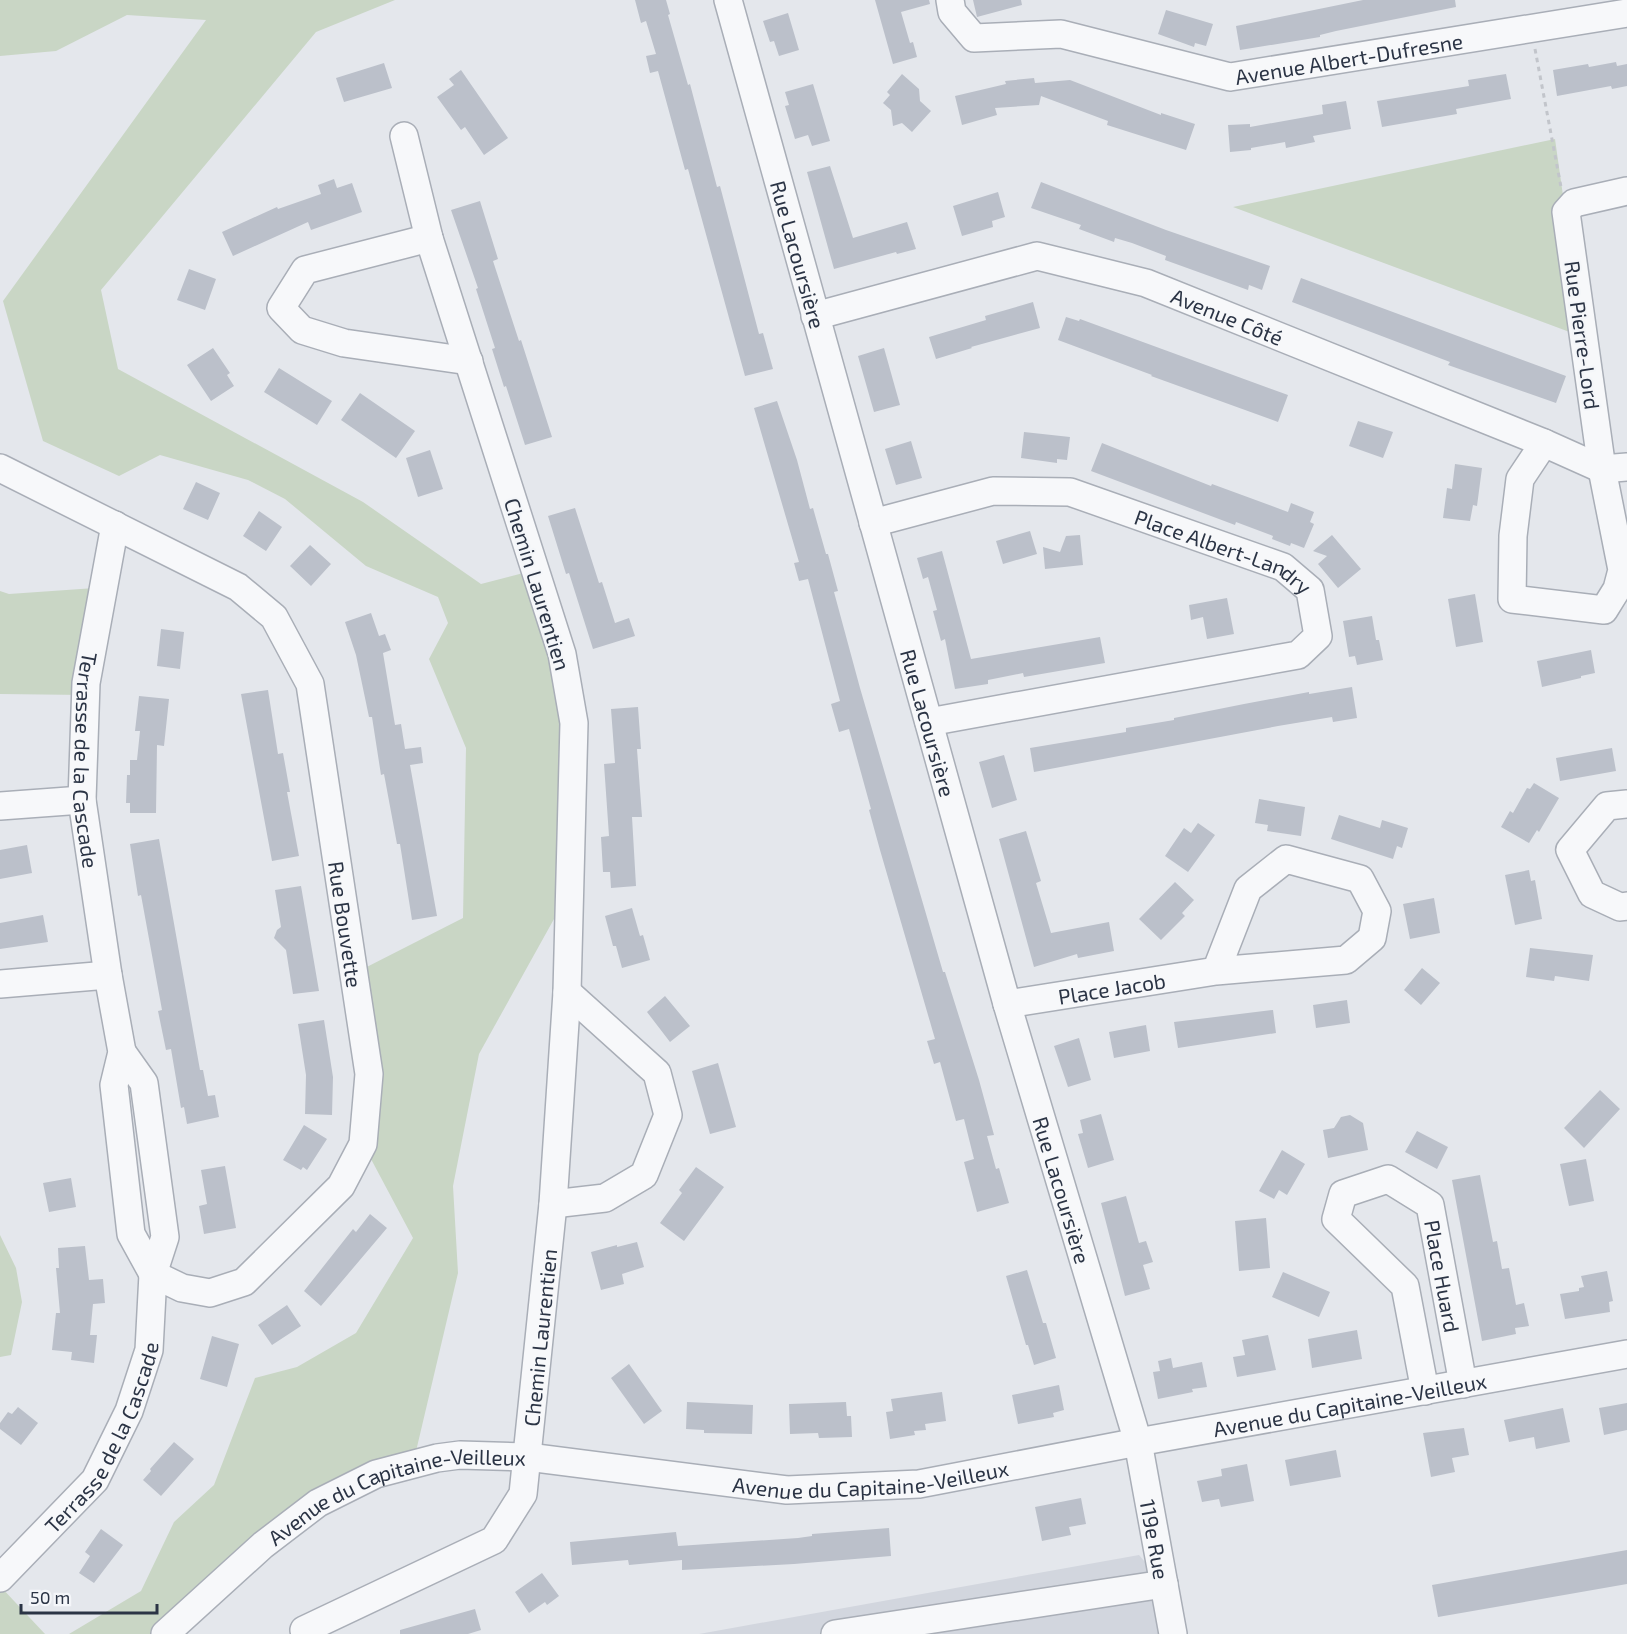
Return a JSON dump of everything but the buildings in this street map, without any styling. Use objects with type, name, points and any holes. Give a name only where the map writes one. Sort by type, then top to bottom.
[{"type":"street","name":"Rue Lacoursière","points":[[728,0],[1007,1004],[1138,1442]]},
{"type":"street","name":"Avenue Albert-Dufresne","points":[[950,0],[952,12],[974,38],[1061,34],[1230,76],[1627,13]]},
{"type":"street","name":"Chemin Laurentien","points":[[304,1630],[494,1540],[523,1494],[553,1204],[567,992],[574,723],[562,654],[429,238],[404,136]]},
{"type":"street","points":[[1570,208],[1627,191]]},
{"type":"street","name":"Rue Pierre-Lord","points":[[1544,443],[1520,478],[1513,536],[1512,599],[1605,610],[1617,589],[1622,570],[1614,468],[1570,208]]},
{"type":"street","points":[[429,238],[304,270],[281,308],[303,330],[344,342],[469,361]]},
{"type":"street","name":"Avenue Côté","points":[[815,316],[1037,256],[1146,283],[1544,443],[1614,468]]},
{"type":"street","points":[[0,468],[115,525]]},
{"type":"street","name":"Place Albert-Landry","points":[[873,523],[993,491],[1070,492],[1283,567],[1311,590],[1318,636],[1298,655],[929,722]]},
{"type":"street","name":"Terrasse de la Cascade","points":[[0,1578],[95,1480],[129,1411],[149,1350],[153,1274],[131,1234],[114,1085],[122,1052],[82,800],[86,683],[115,525]]},
{"type":"street","name":"Rue Bouvette","points":[[115,525],[238,587],[274,617],[310,684],[369,1074],[363,1144],[341,1186],[244,1282],[210,1293],[182,1288],[153,1274]]},
{"type":"street","points":[[0,806],[82,800]]},
{"type":"street","points":[[1627,804],[1607,806],[1570,850],[1592,894],[1620,907],[1627,906]]},
{"type":"street","name":"Place Jacob","points":[[1007,1004],[1216,971],[1346,960],[1372,938],[1377,911],[1360,879],[1286,860],[1248,889],[1216,971]]},
{"type":"street","points":[[0,984],[108,975]]},
{"type":"street","points":[[553,1204],[605,1198],[644,1175],[668,1115],[657,1073],[567,992]]},
{"type":"street","name":"Place Huard","points":[[1425,1391],[1405,1286],[1335,1219],[1343,1194],[1388,1179],[1430,1205],[1463,1384]]},
{"type":"street","name":"Avenue du Capitaine-Veilleux","points":[[165,1634],[289,1523],[318,1503],[376,1474],[437,1458],[460,1455],[528,1457],[787,1490],[919,1484],[1627,1354]]},
{"type":"street","name":"119e Rue","points":[[1138,1442],[1173,1634]]},
{"type":"street","points":[[835,1634],[1164,1584]]},
{"type":"path","points":[[1531,28],[1570,208]]},
{"type":"shaded area","points":[[1139,1555],[1164,1584],[1172,1634],[699,1634]]},
{"type":"green space","points":[[0,0],[395,0],[316,32],[101,290],[118,369],[363,502],[481,584],[535,570],[562,654],[569,892],[479,1054],[453,1186],[458,1273],[413,1464],[376,1474],[165,1634],[69,1634],[141,1591],[174,1522],[214,1485],[255,1378],[297,1367],[356,1333],[413,1238],[363,1144],[353,974],[463,918],[466,748],[429,659],[448,623],[438,597],[366,566],[285,499],[248,480],[160,455],[119,476],[43,441],[3,301],[206,20],[127,15],[56,51],[0,56]]},
{"type":"green space","points":[[1555,139],[1583,337],[1233,207]]},
{"type":"green space","points":[[95,588],[85,695],[0,694],[0,591],[9,594]]},
{"type":"green space","points":[[0,1235],[16,1268],[22,1302],[11,1355],[0,1357]]},
{"type":"green space","points":[[0,1586],[45,1634],[0,1634]]}]
